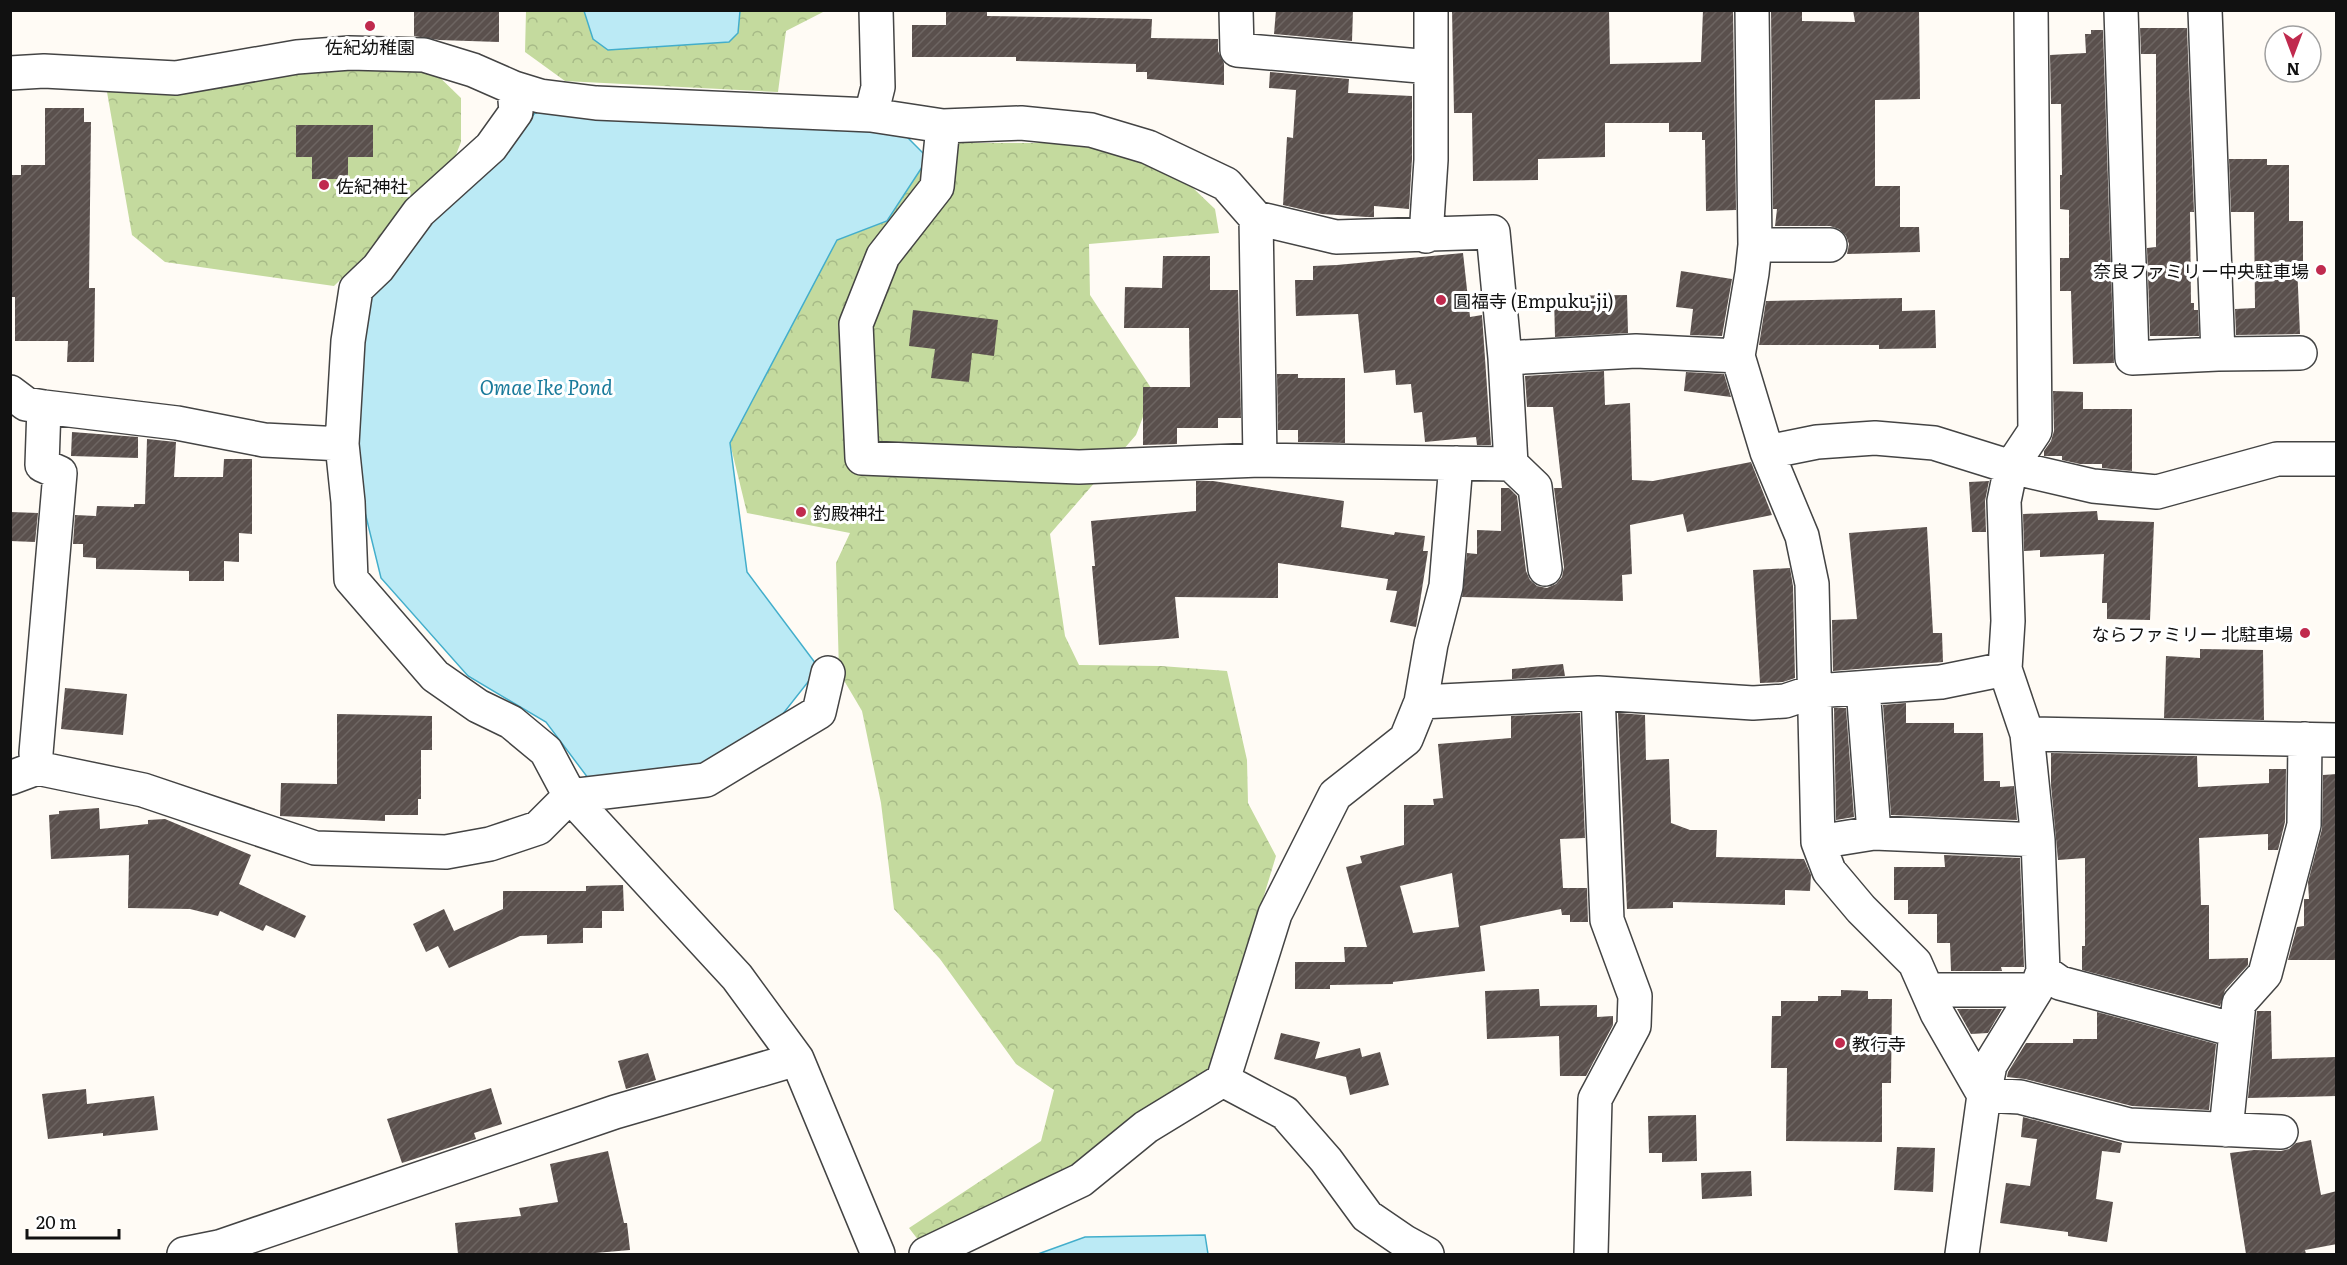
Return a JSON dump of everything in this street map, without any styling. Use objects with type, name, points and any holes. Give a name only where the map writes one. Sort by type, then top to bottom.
[{"type":"street","points":[[871,115],[878,87],[876,10]]},
{"type":"street","points":[[1236,10],[1237,50],[1431,67]]},
{"type":"street","points":[[1426,236],[1431,160],[1431,10]]},
{"type":"street","points":[[1752,10],[1755,245],[1738,356],[1767,452],[1802,536],[1812,584],[1818,842],[1828,872],[1915,963],[1937,1013],[1984,1095]]},
{"type":"street","points":[[1962,1254],[1990,1065],[2040,981],[2038,840],[2027,734],[2005,669],[2008,621],[2004,501],[2011,467],[2035,431],[2031,10]]},
{"type":"street","points":[[2121,10],[2132,358],[2300,353]]},
{"type":"street","points":[[2205,10],[2218,354]]},
{"type":"street","points":[[10,73],[44,71],[176,78],[297,57],[351,53],[424,56],[473,70],[514,88],[540,96],[596,102],[871,115],[943,126],[1022,123],[1091,130],[1148,147],[1226,184],[1256,218],[1336,237],[1426,236],[1493,232],[1505,358],[1511,464]]},
{"type":"street","points":[[514,88],[516,112],[491,147],[418,212],[378,268],[356,289],[348,341],[342,444],[348,502],[351,579],[435,676],[478,706],[512,722],[546,751],[570,796],[737,977],[797,1059],[878,1254]]},
{"type":"street","points":[[943,126],[937,188],[883,256],[856,324],[862,458],[1079,467],[1260,460],[1511,464],[1535,487],[1545,569]]},
{"type":"street","points":[[1256,218],[1260,460]]},
{"type":"street","points":[[1755,245],[1830,245]]},
{"type":"street","points":[[1505,358],[1636,351],[1738,356]]},
{"type":"street","points":[[10,392],[26,404],[44,407],[177,423],[264,440],[342,444]]},
{"type":"street","points":[[44,407],[42,465],[60,473],[36,753],[24,773],[143,790],[315,848],[446,852],[490,844],[538,828],[570,796],[706,780],[819,712],[828,674]]},
{"type":"street","points":[[1767,452],[1817,442],[1875,438],[1934,443],[2011,467],[2093,486],[2157,492],[2277,459],[2337,459]]},
{"type":"street","points":[[926,1254],[1082,1180],[1146,1127],[1223,1080],[1275,914],[1335,795],[1406,740],[1421,702],[1431,644],[1446,586],[1456,463]]},
{"type":"street","points":[[1421,702],[1598,693],[1753,703],[1785,701],[1815,691],[1941,682],[2005,669]]},
{"type":"street","points":[[1863,688],[1874,832]]},
{"type":"street","points":[[1591,1254],[1595,1099],[1634,1026],[1635,996],[1607,920],[1598,693]]},
{"type":"street","points":[[2027,734],[2321,740],[2290,885],[2265,974],[2239,1004],[2226,1130]]},
{"type":"street","points":[[1818,842],[1874,832],[2038,840]]},
{"type":"street","points":[[1927,990],[2040,981],[2060,984],[2235,1030]]},
{"type":"street","points":[[184,1254],[219,1248],[615,1112],[797,1059]]},
{"type":"street","points":[[1223,1080],[1285,1113],[1326,1160],[1367,1216],[1427,1254]]},
{"type":"street","points":[[1984,1095],[2020,1097],[2129,1125],[2281,1132]]},
{"type":"green space","points":[[526,11],[825,11],[786,31],[778,92],[565,81],[525,52]]},
{"type":"green space","points":[[376,61],[431,69],[461,98],[461,142],[448,175],[334,286],[165,262],[132,235],[107,92],[195,87]]},
{"type":"green space","points":[[959,143],[1074,143],[1171,167],[1215,209],[1219,233],[1089,244],[1090,295],[1153,391],[1136,435],[1050,534],[1065,636],[1079,665],[1161,666],[1227,671],[1247,760],[1248,803],[1276,856],[1212,1066],[1078,1195],[929,1254],[909,1228],[1041,1141],[1054,1090],[1016,1064],[940,959],[894,909],[881,803],[862,711],[839,672],[836,563],[850,533],[747,513],[730,443],[837,240],[887,221],[928,158]]},
{"type":"water","points":[[584,10],[740,11],[738,33],[729,42],[608,50],[593,39]]},
{"type":"water","name":"Omae Ike Pond","points":[[538,110],[904,134],[928,158],[887,221],[837,240],[730,443],[747,572],[819,668],[782,715],[697,768],[588,778],[546,722],[468,676],[381,578],[352,459],[367,301],[440,212]]},
{"type":"water","points":[[1205,1235],[1208,1254],[1038,1254],[1085,1237]]},
{"type":"building","points":[[414,10],[499,10],[499,42],[439,40],[414,36]]},
{"type":"building","points":[[987,10],[987,16],[1152,19],[1151,38],[1218,39],[1218,51],[1224,63],[1224,85],[1147,79],[1147,72],[1136,72],[1136,64],[1016,61],[1016,57],[912,57],[912,25],[946,25],[946,11]]},
{"type":"building","points":[[1276,10],[1353,10],[1352,41],[1274,34]]},
{"type":"building","points":[[1452,10],[1566,12],[1566,10],[1609,10],[1610,64],[1701,62],[1703,10],[1733,10],[1736,210],[1706,211],[1705,140],[1702,140],[1702,132],[1669,132],[1669,123],[1605,123],[1605,157],[1538,159],[1538,180],[1473,181],[1472,113],[1454,113]]},
{"type":"building","points":[[1771,10],[1802,10],[1802,21],[1855,22],[1853,10],[1919,10],[1920,99],[1875,100],[1875,186],[1900,186],[1900,227],[1919,227],[1920,252],[1847,254],[1849,244],[1846,236],[1839,229],[1830,226],[1775,226],[1777,209],[1773,209]]},
{"type":"building","points":[[2140,28],[2187,28],[2194,212],[2190,212],[2191,303],[2194,303],[2194,310],[2198,310],[2199,336],[2150,336],[2147,248],[2156,247],[2156,54],[2141,54]]},
{"type":"building","points":[[2091,30],[2103,30],[2114,363],[2073,364],[2071,291],[2060,291],[2060,258],[2069,258],[2069,210],[2060,209],[2061,104],[2051,104],[2050,55],[2086,53],[2085,34],[2091,34]]},
{"type":"building","points":[[1270,72],[1349,79],[1348,93],[1412,96],[1409,209],[1374,206],[1374,217],[1367,217],[1322,214],[1283,205],[1287,137],[1293,138],[1296,90],[1269,88]]},
{"type":"building","points":[[45,108],[84,108],[84,122],[91,122],[89,288],[95,288],[94,362],[67,362],[68,341],[15,341],[15,297],[10,297],[10,175],[21,175],[21,165],[45,165]]},
{"type":"building","points":[[296,125],[373,125],[373,157],[348,157],[348,179],[312,179],[312,157],[296,157]]},
{"type":"building","points":[[2229,159],[2267,159],[2267,165],[2289,165],[2289,221],[2303,221],[2303,264],[2297,264],[2300,334],[2236,335],[2235,309],[2255,308],[2254,212],[2231,212]]},
{"type":"building","points":[[1463,253],[1470,317],[1482,315],[1491,445],[1477,445],[1476,437],[1425,442],[1422,412],[1414,413],[1411,384],[1396,385],[1395,370],[1364,373],[1358,314],[1296,316],[1295,280],[1313,280],[1313,266]]},
{"type":"building","points":[[1163,256],[1210,256],[1210,290],[1238,290],[1241,418],[1218,418],[1218,428],[1177,428],[1177,444],[1143,445],[1143,387],[1190,387],[1189,328],[1124,328],[1125,287],[1162,288]]},
{"type":"building","points":[[1681,271],[1732,279],[1722,336],[1690,335],[1693,309],[1676,307]]},
{"type":"building","points":[[1627,295],[1628,333],[1555,337],[1554,296]]},
{"type":"building","points":[[1902,298],[1902,311],[1935,310],[1936,348],[1879,349],[1879,345],[1759,345],[1766,301]]},
{"type":"building","points":[[913,310],[998,320],[994,356],[972,353],[969,382],[931,378],[935,349],[909,346]]},
{"type":"building","points":[[1604,371],[1605,405],[1630,403],[1632,480],[1653,481],[1751,462],[1772,515],[1687,532],[1683,514],[1630,525],[1632,574],[1622,575],[1623,601],[1462,597],[1467,553],[1477,554],[1477,530],[1501,531],[1501,488],[1509,488],[1517,496],[1526,571],[1530,580],[1537,586],[1547,588],[1556,584],[1562,577],[1564,567],[1554,488],[1562,488],[1553,407],[1527,407],[1525,376]]},
{"type":"building","points":[[1686,372],[1724,374],[1731,397],[1684,391]]},
{"type":"building","points":[[1277,374],[1298,374],[1298,378],[1345,378],[1345,443],[1298,442],[1298,430],[1278,430]]},
{"type":"building","points":[[2053,391],[2083,392],[2083,409],[2132,409],[2132,471],[2102,468],[2102,464],[2080,464],[2062,460],[2062,456],[2044,456],[2044,451],[2054,431]]},
{"type":"building","points":[[72,432],[138,437],[138,458],[71,456]]},
{"type":"building","points":[[147,439],[176,442],[174,477],[223,477],[224,459],[252,459],[252,534],[239,533],[239,562],[224,561],[224,581],[189,581],[189,571],[96,569],[96,558],[83,557],[83,544],[73,544],[75,515],[96,516],[97,506],[134,507],[134,504],[145,504]]},
{"type":"building","points":[[1196,481],[1213,481],[1344,501],[1341,527],[1394,535],[1395,532],[1425,536],[1423,551],[1428,551],[1416,627],[1390,622],[1397,591],[1386,590],[1388,579],[1278,563],[1278,598],[1175,597],[1179,638],[1099,645],[1092,566],[1095,566],[1091,521],[1196,511]]},
{"type":"building","points":[[1989,481],[1985,501],[1986,532],[1972,532],[1969,482]]},
{"type":"building","points":[[2097,511],[2098,520],[2154,522],[2150,620],[2107,619],[2107,603],[2102,603],[2104,554],[2040,557],[2040,550],[2024,551],[2023,514]]},
{"type":"building","points":[[10,512],[38,513],[35,542],[10,541]]},
{"type":"building","points":[[1927,527],[1933,633],[1942,633],[1943,662],[1833,671],[1832,620],[1857,619],[1849,533]]},
{"type":"building","points":[[1790,568],[1793,586],[1795,678],[1783,682],[1760,683],[1753,570]]},
{"type":"building","points":[[2200,649],[2263,650],[2264,720],[2164,718],[2166,656],[2200,658]]},
{"type":"building","points":[[1563,664],[1565,676],[1512,679],[1512,669]]},
{"type":"building","points":[[65,688],[127,694],[123,735],[61,729]]},
{"type":"building","points":[[1906,703],[1906,723],[1954,723],[1954,733],[1983,733],[1984,781],[2000,781],[2000,787],[2014,786],[2017,820],[1891,815],[1883,705]]},
{"type":"building","points":[[1834,708],[1846,708],[1854,817],[1836,820]]},
{"type":"building","points":[[1580,713],[1585,838],[1560,839],[1563,888],[1587,888],[1588,922],[1570,922],[1570,915],[1562,915],[1561,909],[1480,926],[1485,971],[1393,982],[1393,984],[1330,985],[1330,989],[1295,989],[1295,962],[1345,962],[1344,947],[1367,947],[1346,867],[1362,863],[1360,856],[1404,845],[1404,805],[1434,805],[1433,799],[1443,798],[1438,744],[1511,738],[1511,716]],"holes":[[[1452,873],[1459,927],[1413,933],[1400,886]]]},
{"type":"building","points":[[1618,713],[1645,715],[1646,760],[1669,759],[1671,823],[1690,830],[1717,830],[1716,857],[1804,859],[1811,875],[1810,891],[1785,890],[1785,905],[1673,902],[1673,908],[1627,909]]},
{"type":"building","points":[[337,714],[432,716],[432,750],[421,750],[421,799],[418,799],[418,815],[385,815],[385,821],[280,816],[281,783],[337,784]]},
{"type":"building","points":[[2051,753],[2197,756],[2198,787],[2269,783],[2269,769],[2286,769],[2285,822],[2278,850],[2268,850],[2268,834],[2199,838],[2201,905],[2209,905],[2209,959],[2248,958],[2248,965],[2225,990],[2220,1006],[2082,970],[2082,946],[2085,946],[2085,858],[2058,860],[2051,785]]},
{"type":"building","points":[[2337,774],[2337,960],[2288,960],[2297,927],[2304,926],[2304,899],[2309,899],[2308,882],[2322,829],[2323,775]]},
{"type":"building","points":[[99,808],[100,829],[148,824],[148,820],[165,819],[251,855],[239,884],[306,916],[295,938],[266,925],[263,931],[220,911],[218,916],[190,909],[128,908],[129,855],[51,859],[49,815],[59,814],[59,811]]},
{"type":"building","points":[[1944,855],[2020,858],[2024,967],[2001,967],[2002,971],[1951,971],[1950,943],[1937,943],[1937,914],[1908,914],[1908,900],[1894,900],[1894,867],[1945,867]]},
{"type":"building","points":[[623,885],[624,911],[602,911],[602,928],[583,928],[583,943],[547,944],[547,935],[520,936],[449,968],[438,946],[426,952],[413,924],[444,909],[454,931],[503,909],[503,891],[586,891],[586,886]]},
{"type":"building","points":[[1539,989],[1540,1006],[1597,1005],[1597,1017],[1613,1016],[1613,1025],[1586,1076],[1560,1076],[1559,1036],[1487,1039],[1485,991]]},
{"type":"building","points":[[1841,990],[1868,991],[1868,999],[1892,999],[1891,1083],[1882,1083],[1882,1142],[1786,1141],[1787,1068],[1771,1068],[1772,1016],[1781,1016],[1781,1001],[1818,1001],[1818,996],[1841,996]]},
{"type":"building","points":[[1957,1009],[2002,1009],[1988,1033],[1971,1034]]},
{"type":"building","points":[[2257,1011],[2271,1011],[2272,1059],[2337,1057],[2337,1096],[2248,1098]]},
{"type":"building","points":[[2097,1012],[2216,1044],[2209,1110],[2132,1106],[2025,1079],[2007,1077],[2026,1043],[2073,1043],[2073,1039],[2097,1039]]},
{"type":"building","points":[[1281,1033],[1320,1042],[1315,1059],[1360,1048],[1362,1057],[1380,1052],[1389,1085],[1350,1095],[1346,1077],[1274,1059]]},
{"type":"building","points":[[648,1053],[656,1080],[626,1089],[618,1061]]},
{"type":"building","points":[[491,1088],[502,1124],[474,1133],[476,1139],[402,1163],[387,1119]]},
{"type":"building","points":[[86,1089],[87,1104],[154,1096],[158,1130],[48,1139],[42,1094]]},
{"type":"building","points":[[1696,1115],[1697,1161],[1662,1162],[1662,1153],[1649,1153],[1648,1116]]},
{"type":"building","points":[[2023,1117],[2122,1143],[2120,1153],[2102,1151],[2096,1199],[2113,1202],[2107,1242],[2068,1236],[2068,1232],[2000,1223],[2006,1183],[2030,1186],[2037,1139],[2021,1137]]},
{"type":"building","points":[[2311,1140],[2321,1195],[2337,1191],[2337,1244],[2305,1250],[2306,1254],[2246,1254],[2230,1153],[2254,1150],[2281,1151],[2289,1149],[2296,1143]]},
{"type":"building","points":[[1897,1147],[1935,1148],[1933,1192],[1894,1190]]},
{"type":"building","points":[[608,1151],[624,1223],[627,1223],[630,1250],[584,1254],[458,1254],[455,1223],[521,1216],[519,1208],[558,1202],[550,1164]]},
{"type":"building","points":[[1751,1171],[1752,1196],[1702,1199],[1701,1173]]},
{"type":"place","name":"佐紀幼稚園","points":[[370,26]]},
{"type":"place","name":"佐紀神社","points":[[324,185]]},
{"type":"place","name":"奈良ファミリー中央駐車場","points":[[2321,270]]},
{"type":"place","name":"圓福寺 (Empuku-ji)","points":[[1441,300]]},
{"type":"place","name":"釣殿神社","points":[[801,512]]},
{"type":"place","name":"ならファミリー 北駐車場","points":[[2305,633]]},
{"type":"place","name":"教行寺","points":[[1840,1043]]}]
